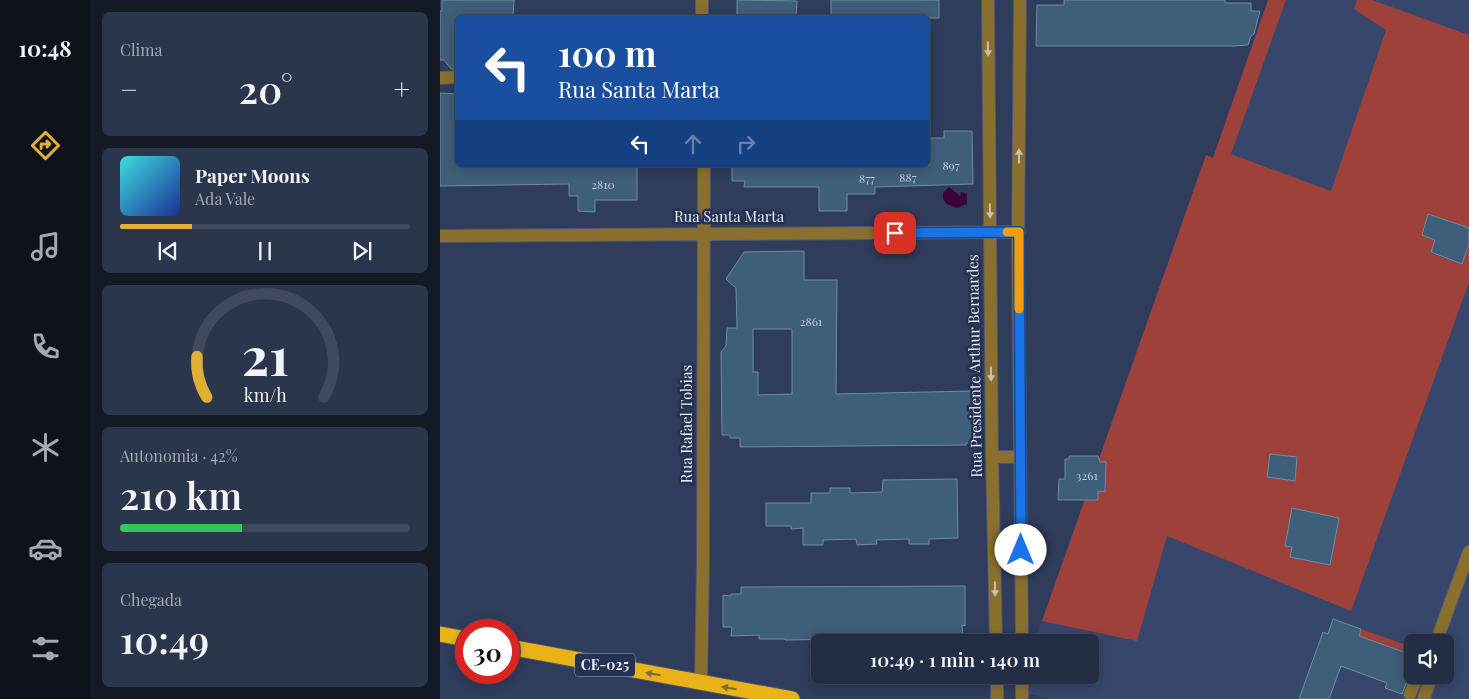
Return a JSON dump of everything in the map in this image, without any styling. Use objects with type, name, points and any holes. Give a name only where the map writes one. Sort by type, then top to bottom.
[{"type":"highway","points":[[440,634],[455,637]]},
{"type":"highway","name":"CE-025","points":[[520,649],[792,699]]},
{"type":"street","points":[[702,0],[702,15]]},
{"type":"street","name":"Rua Presidente Arthur Bernardes","points":[[988,0],[992,457],[996,634]]},
{"type":"street","points":[[1020,0],[1019,232],[1022,634]]},
{"type":"street","points":[[440,78],[455,77]]},
{"type":"street","name":"Rua Rafael Tobias","points":[[701,682],[704,167]]},
{"type":"street","name":"Rua Santa Marta","points":[[440,236],[1019,232]]},
{"type":"street","points":[[992,457],[1020,457]]},
{"type":"street","points":[[1439,634],[1469,552]]},
{"type":"street","points":[[997,684],[997,699]]},
{"type":"street","points":[[1022,684],[1022,699]]},
{"type":"street","points":[[1410,694],[1414,684]]},
{"type":"street","points":[[1424,698],[1429,684]]},
{"type":"shaded area","points":[[1268,0],[1469,0],[1469,699],[1051,699],[1025,693],[1027,684],[1099,684],[1099,634],[1038,634],[1206,155],[1213,158]]},
{"type":"shaded area","points":[[1268,0],[1286,0],[1231,154],[1331,191],[1386,30],[1354,9],[1357,0],[1372,0],[1469,35],[1469,228],[1429,214],[1422,235],[1435,240],[1431,253],[1462,264],[1469,244],[1469,282],[1351,611],[1167,536],[1137,641],[1042,621],[1206,155],[1213,158]]},
{"type":"shaded area","points":[[949,187],[960,196],[961,192],[967,194],[967,204],[957,208],[947,204],[943,199],[943,193]]},
{"type":"shaded area","points":[[1361,629],[1404,644],[1404,652],[1359,636]]},
{"type":"building","points":[[442,0],[514,0],[513,15],[455,15],[455,69],[451,69],[444,60],[440,60],[440,11],[442,11]]},
{"type":"building","points":[[737,0],[797,1],[796,15],[737,15]]},
{"type":"building","points":[[831,0],[939,0],[939,18],[930,18],[930,15],[831,15]]},
{"type":"building","points":[[1064,0],[1225,0],[1225,3],[1251,3],[1251,11],[1260,11],[1254,34],[1251,36],[1248,45],[1036,46],[1037,5],[1064,5]]},
{"type":"building","points":[[440,93],[455,94],[455,167],[637,167],[637,200],[595,200],[595,212],[578,211],[578,196],[569,196],[569,184],[440,186]]},
{"type":"building","points":[[944,131],[972,131],[973,184],[875,187],[875,194],[847,194],[847,211],[819,211],[819,187],[744,187],[745,181],[732,181],[732,167],[930,167],[930,138],[944,138]]},
{"type":"building","points":[[1428,214],[1469,228],[1469,244],[1462,264],[1431,252],[1435,240],[1422,235]]},
{"type":"building","points":[[804,251],[804,280],[837,280],[836,394],[973,391],[974,443],[966,443],[966,445],[740,447],[740,438],[730,438],[730,435],[722,435],[721,352],[726,346],[727,328],[737,328],[736,288],[726,279],[744,252]],"holes":[[[753,329],[792,329],[792,394],[758,395],[758,372],[753,372]]]},
{"type":"building","points":[[1270,454],[1297,457],[1295,481],[1267,477]]},
{"type":"building","points":[[1069,456],[1098,456],[1100,462],[1106,462],[1105,492],[1098,491],[1098,500],[1058,500],[1059,479],[1065,479],[1065,459],[1069,459]]},
{"type":"building","points":[[957,479],[958,538],[929,539],[929,544],[909,544],[909,539],[876,540],[877,544],[857,545],[856,539],[823,540],[823,545],[803,545],[803,528],[791,529],[791,526],[766,526],[766,503],[811,503],[811,493],[830,493],[830,488],[850,488],[850,493],[882,492],[883,480]]},
{"type":"building","points":[[1292,508],[1339,518],[1330,565],[1290,557],[1292,547],[1285,546]]},
{"type":"building","points":[[965,586],[965,626],[962,625],[963,634],[811,634],[811,640],[785,640],[759,639],[759,635],[731,636],[732,627],[723,627],[723,595],[741,594],[741,587]]},
{"type":"building","points":[[1333,619],[1361,629],[1359,636],[1404,652],[1404,684],[1406,684],[1402,694],[1385,688],[1387,683],[1341,666],[1329,699],[1299,699],[1323,632],[1328,634]]},
{"type":"slow traffic","points":[[1007,232],[1019,232],[1019,309]]},
{"type":"route","points":[[895,233],[1019,232],[1021,550]]}]
